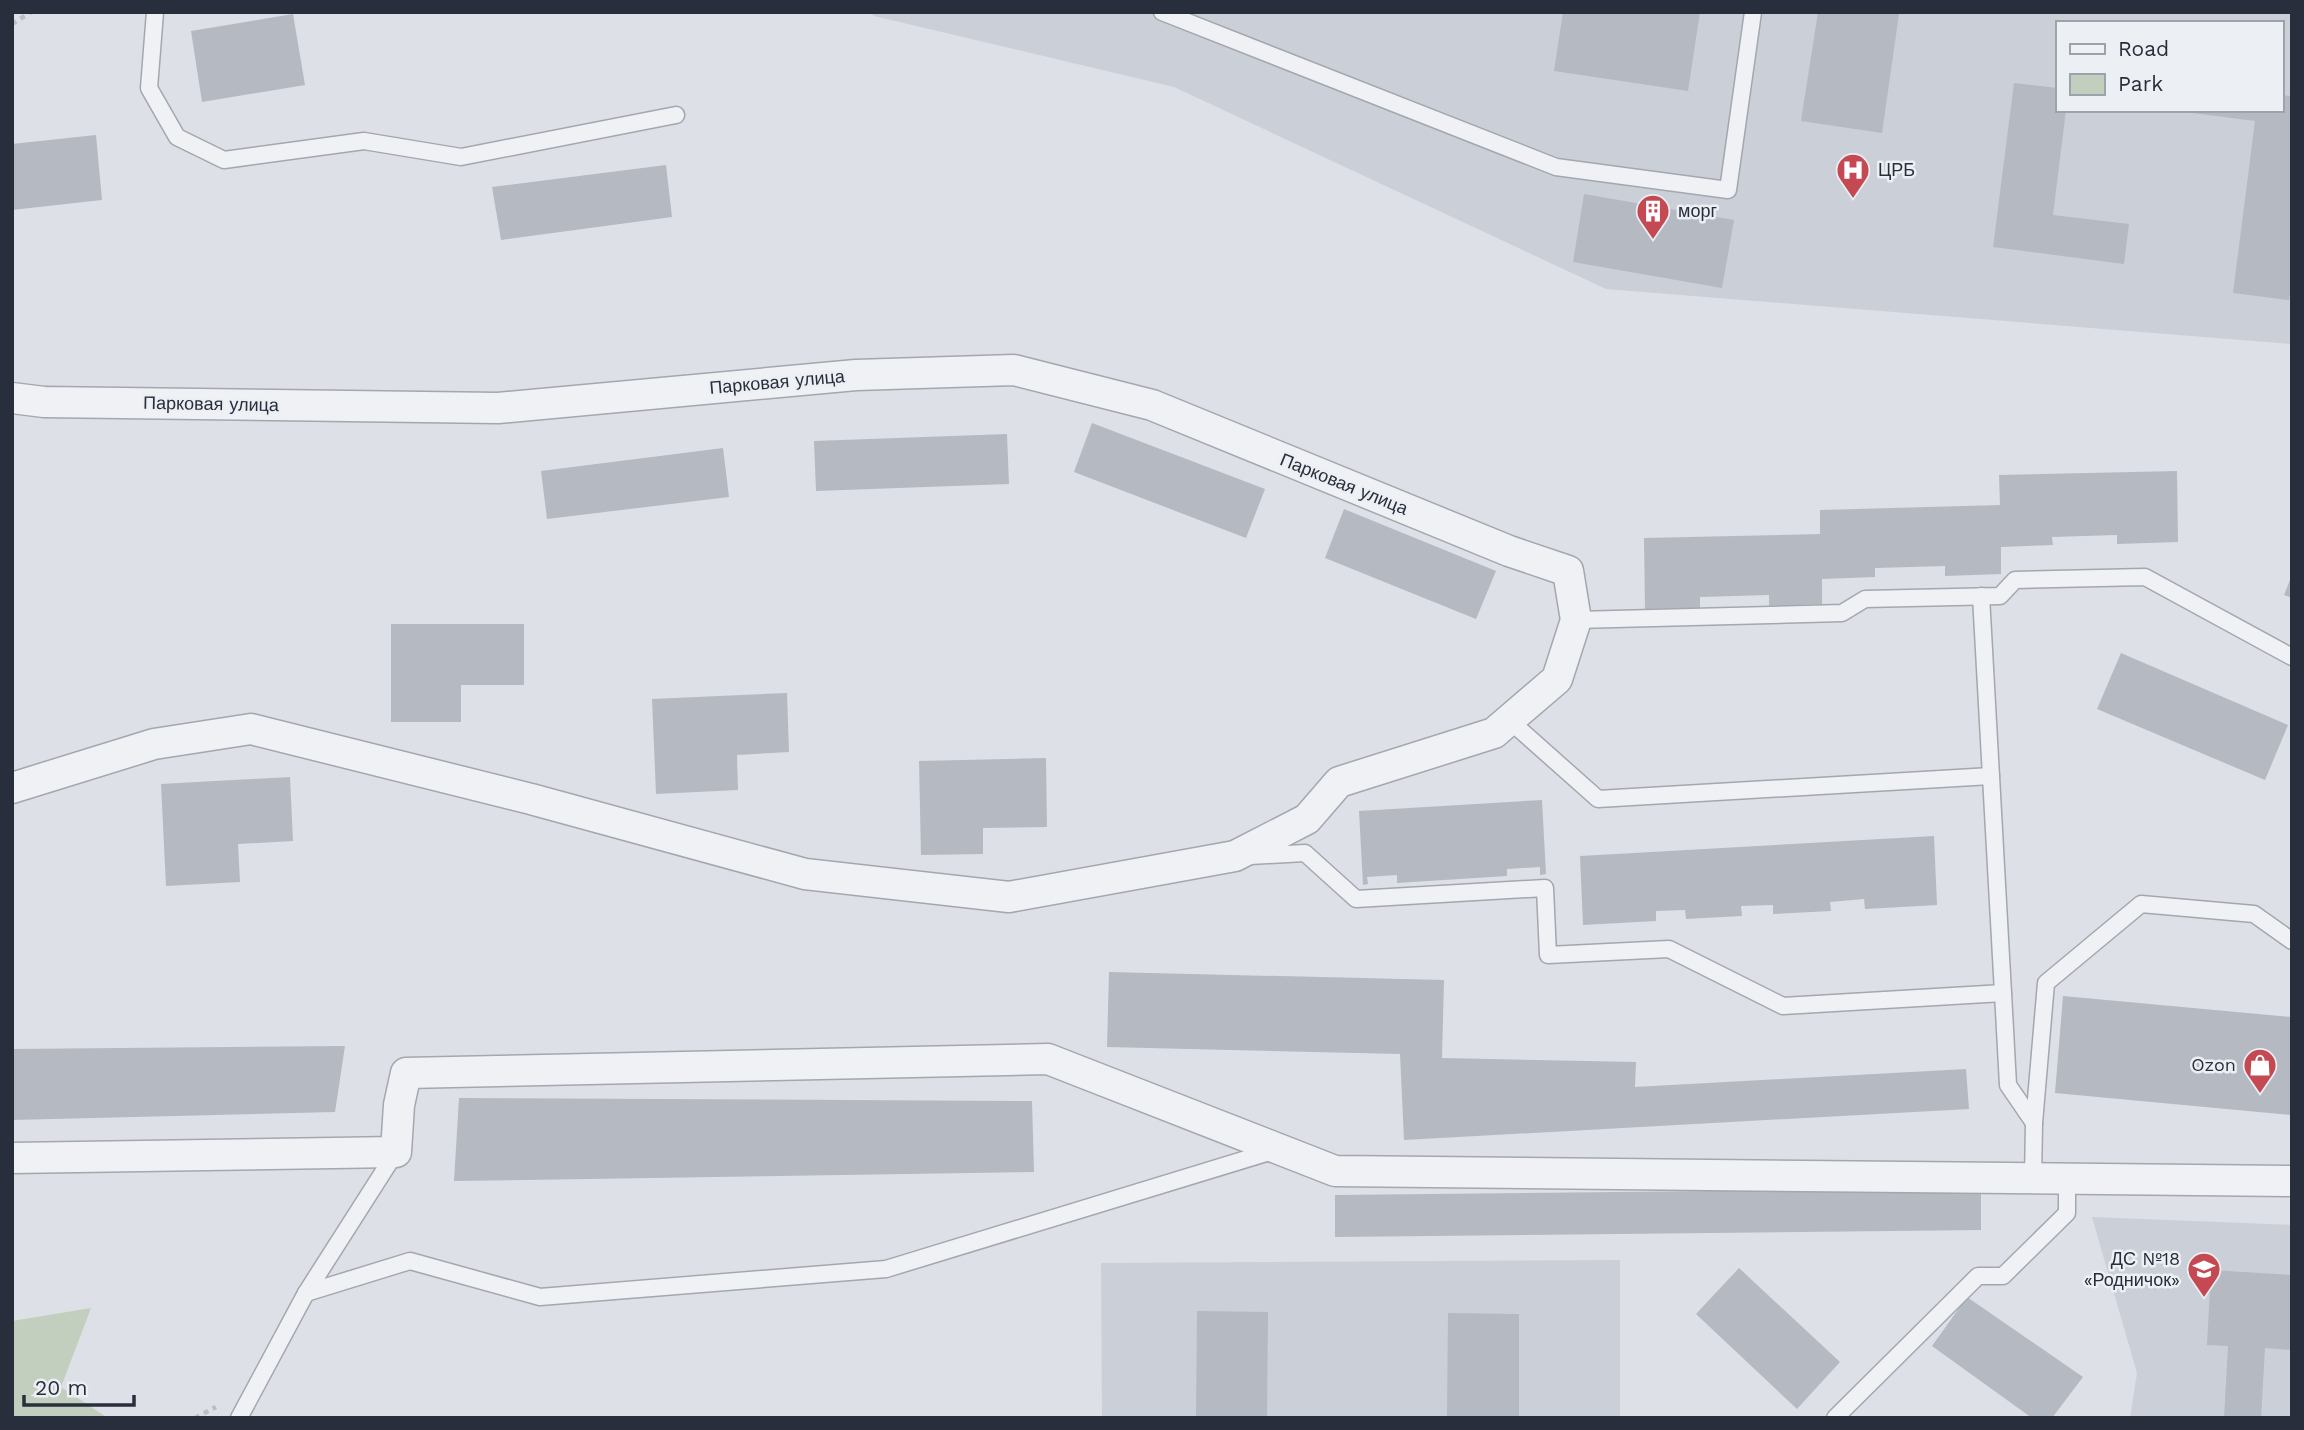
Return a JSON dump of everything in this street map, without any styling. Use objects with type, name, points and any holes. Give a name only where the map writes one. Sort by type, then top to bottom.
[{"type":"street","name":"Парковая улица","points":[[12,398],[44,402],[498,408],[856,375],[1014,370],[1152,405],[1509,551],[1568,570],[1576,620]]},
{"type":"street","points":[[12,788],[154,744],[251,729],[531,799],[805,874],[1009,897],[1235,856],[1307,819],[1339,782],[1494,733],[1558,679],[1576,620]]},
{"type":"street","points":[[12,1158],[396,1152],[399,1105],[406,1073],[1048,1059],[1335,1171],[2292,1181]]},
{"type":"lane","points":[[155,12],[149,88],[177,136],[224,160],[364,141],[461,157],[676,115]]},
{"type":"lane","points":[[1162,12],[1556,167],[1728,190],[1753,12]]},
{"type":"lane","points":[[1576,620],[1842,613],[1865,599],[2000,596],[2015,580],[2145,577],[2292,657]]},
{"type":"lane","points":[[1981,596],[2008,1085],[2034,1123]]},
{"type":"lane","points":[[1509,720],[1598,799],[1991,776]]},
{"type":"lane","points":[[1235,856],[1305,853],[1356,899],[1545,888],[1548,955],[1670,948],[1783,1006],[2003,993]]},
{"type":"lane","points":[[2033,1179],[2034,1123],[2046,983],[2141,904],[2254,914],[2292,941]]},
{"type":"lane","points":[[306,1293],[410,1261],[540,1297],[886,1269],[1278,1149]]},
{"type":"lane","points":[[239,1418],[306,1293],[396,1152]]},
{"type":"lane","points":[[1835,1418],[1978,1276],[2003,1276],[2067,1213],[2067,1180]]},
{"type":"path","points":[[12,24],[31,12]]},
{"type":"shaded area","name":"ЦРБ","points":[[869,12],[2292,12],[2292,344],[1606,289],[1174,87],[874,16]]},
{"type":"shaded area","name":"ДС №18 «Родничок»","points":[[2092,1217],[2292,1225],[2292,1418],[2130,1418],[2137,1373]]},
{"type":"shaded area","points":[[1620,1260],[1620,1418],[1102,1418],[1101,1263]]},
{"type":"green space","points":[[91,1308],[61,1387],[108,1418],[12,1418],[12,1321]]},
{"type":"building","points":[[1563,12],[1700,12],[1688,91],[1554,71]]},
{"type":"building","points":[[1818,12],[1899,14],[1882,133],[1801,121]]},
{"type":"building","points":[[293,14],[305,85],[202,102],[191,31]]},
{"type":"building","points":[[2014,83],[2056,88],[2056,112],[2066,112],[2053,215],[2129,224],[2124,264],[1993,247]]},
{"type":"building","points":[[2283,95],[2292,96],[2292,282],[2289,300],[2233,293],[2255,121],[2185,112],[2283,112]]},
{"type":"building","points":[[96,135],[102,200],[12,210],[12,144]]},
{"type":"building","points":[[666,165],[672,217],[501,240],[492,187]]},
{"type":"building","name":"морг","points":[[1584,194],[1734,220],[1722,288],[1573,262]]},
{"type":"building","points":[[1092,423],[1265,489],[1246,538],[1074,472]]},
{"type":"building","points":[[1007,434],[1009,484],[816,491],[814,441]]},
{"type":"building","points":[[723,448],[729,497],[547,519],[541,471]]},
{"type":"building","points":[[2177,471],[2178,542],[2117,544],[2117,535],[2052,537],[2053,545],[2001,547],[2001,574],[1945,576],[1945,566],[1875,568],[1875,577],[1822,579],[1822,604],[1769,606],[1769,595],[1700,597],[1700,608],[1645,609],[1644,538],[1820,534],[1820,510],[2000,505],[1999,475]]},
{"type":"building","points":[[1344,509],[1496,571],[1476,619],[1325,558]]},
{"type":"building","points":[[2292,575],[2292,598],[2284,595]]},
{"type":"building","points":[[391,624],[524,624],[524,685],[461,685],[461,722],[391,722]]},
{"type":"building","points":[[2121,653],[2288,725],[2265,780],[2097,709]]},
{"type":"building","points":[[787,693],[789,752],[737,755],[738,790],[656,794],[652,699]]},
{"type":"building","points":[[1046,758],[1047,827],[983,828],[983,854],[921,855],[919,761]]},
{"type":"building","points":[[290,777],[293,841],[238,844],[240,882],[166,886],[161,784]]},
{"type":"building","points":[[1542,800],[1546,874],[1540,875],[1540,867],[1507,869],[1507,876],[1397,883],[1397,875],[1367,877],[1368,884],[1363,885],[1359,811]]},
{"type":"building","points":[[1934,836],[1937,905],[1865,909],[1864,899],[1830,902],[1831,911],[1773,914],[1773,905],[1741,906],[1742,916],[1686,919],[1685,910],[1656,911],[1656,921],[1583,925],[1580,856]]},
{"type":"building","points":[[1109,972],[1444,980],[1442,1058],[1636,1062],[1635,1087],[1966,1069],[1969,1109],[1404,1140],[1400,1054],[1107,1047]]},
{"type":"building","points":[[2063,996],[2292,1017],[2292,1115],[2055,1093]]},
{"type":"building","points":[[345,1046],[335,1112],[12,1120],[12,1049]]},
{"type":"building","points":[[459,1098],[1032,1101],[1034,1172],[454,1181]]},
{"type":"building","points":[[1981,1188],[1981,1230],[1335,1237],[1335,1195]]},
{"type":"building","points":[[1739,1268],[1840,1362],[1797,1409],[1696,1314]]},
{"type":"building","points":[[2211,1270],[2292,1275],[2292,1350],[2265,1348],[2261,1418],[2224,1418],[2228,1346],[2207,1345]]},
{"type":"building","points":[[1967,1297],[2083,1377],[2052,1418],[2032,1418],[1932,1346]]},
{"type":"building","points":[[1197,1311],[1268,1312],[1267,1418],[1196,1418]]},
{"type":"building","points":[[1448,1313],[1519,1314],[1519,1418],[1447,1418]]},
{"type":"place","name":"ЦРБ","points":[[1853,200]]},
{"type":"place","name":"морг","points":[[1653,241]]},
{"type":"place","name":"Ozon","points":[[2260,1095]]},
{"type":"place","name":"ДС №18 «Родничок»","points":[[2204,1299]]}]
